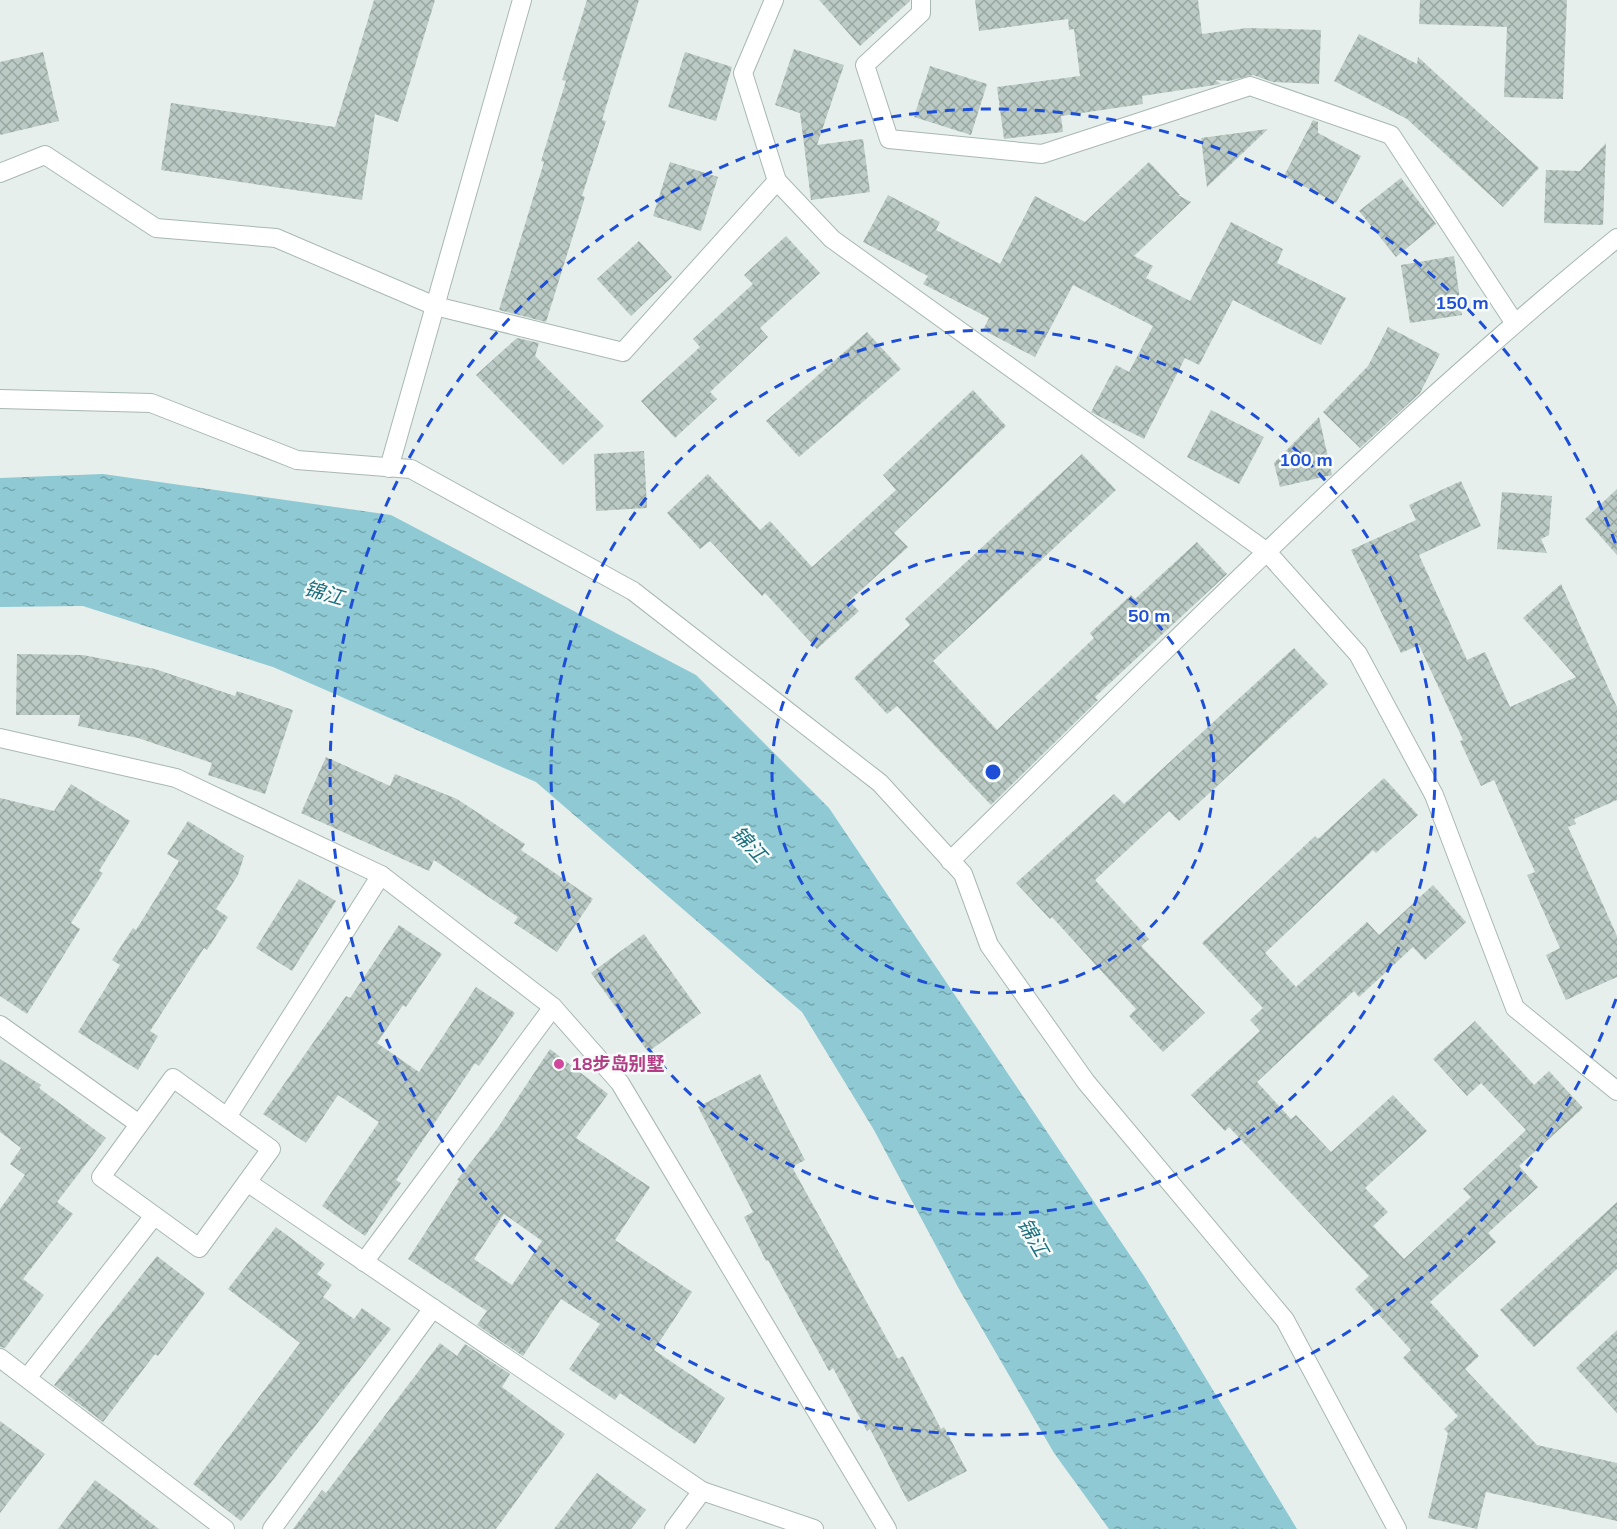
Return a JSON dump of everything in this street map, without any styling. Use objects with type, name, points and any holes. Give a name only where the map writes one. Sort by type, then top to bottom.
[{"type":"street","points":[[389,468],[522,0]]},
{"type":"street","points":[[774,0],[743,73],[777,181],[832,239],[1267,552],[1358,654],[1434,795],[1515,1008],[1617,1091]]},
{"type":"street","points":[[921,0],[921,13],[865,65],[889,139],[1042,154],[1251,86],[1391,135],[1514,322]]},
{"type":"street","points":[[0,173],[45,155],[156,228],[276,238],[435,306],[623,352],[777,181]]},
{"type":"street","points":[[950,861],[1267,552],[1514,322],[1617,238]]},
{"type":"street","points":[[0,399],[151,403],[297,460],[411,469],[633,591],[880,783],[963,874],[989,945],[1086,1082],[1285,1320],[1397,1529]]},
{"type":"street","points":[[0,738],[176,778],[381,875],[553,1006],[620,1083],[886,1529]]},
{"type":"street","points":[[227,1117],[381,875]]},
{"type":"street","points":[[364,1262],[553,1006]]},
{"type":"street","points":[[0,1025],[139,1124]]},
{"type":"street","points":[[173,1078],[227,1117],[271,1149],[199,1248],[101,1177],[173,1078]]},
{"type":"street","points":[[247,1182],[702,1491],[814,1529]]},
{"type":"street","points":[[27,1378],[154,1216]]},
{"type":"street","points":[[272,1529],[432,1308]]},
{"type":"street","points":[[0,1358],[225,1529]]},
{"type":"street","points":[[674,1529],[702,1491]]},
{"type":"water","name":"锦江","points":[[103,474],[391,515],[696,675],[829,808],[1144,1276],[1297,1529],[1109,1529],[1054,1453],[959,1289],[874,1130],[802,1012],[536,782],[273,667],[83,606],[0,607],[0,478]]},
{"type":"building","points":[[374,0],[435,0],[398,122],[375,114],[362,200],[161,170],[171,103],[335,127]]},
{"type":"building","points":[[587,0],[639,0],[602,120],[606,121],[582,196],[585,197],[546,322],[499,310],[544,162],[541,161],[566,81],[562,80]]},
{"type":"building","points":[[819,0],[910,0],[910,1],[860,46]]},
{"type":"building","points":[[975,0],[1198,0],[1202,34],[1247,28],[1321,30],[1319,84],[1273,82],[1253,75],[1229,81],[1215,80],[1221,84],[1142,96],[1143,104],[1061,116],[1063,132],[1004,139],[997,87],[1080,76],[1074,29],[1069,30],[1068,19],[979,31]]},
{"type":"building","points":[[1420,0],[1567,0],[1563,99],[1504,97],[1507,27],[1419,24]]},
{"type":"building","points":[[1359,34],[1417,64],[1418,57],[1539,168],[1503,207],[1407,119],[1334,81]]},
{"type":"building","points":[[794,49],[844,65],[817,145],[863,139],[870,192],[811,200],[800,113],[775,105]]},
{"type":"building","points":[[43,52],[59,121],[0,135],[0,62]]},
{"type":"building","points":[[685,52],[732,67],[716,121],[668,107]]},
{"type":"building","points":[[930,66],[987,84],[971,135],[914,117]]},
{"type":"building","points":[[1313,120],[1318,122],[1318,133],[1361,156],[1336,203],[1284,176]]},
{"type":"building","points":[[1268,129],[1207,187],[1201,138]]},
{"type":"building","points":[[1606,143],[1603,225],[1544,223],[1546,170],[1580,171]]},
{"type":"building","points":[[670,162],[718,177],[701,231],[653,216]]},
{"type":"building","points":[[1149,162],[1180,195],[1178,195],[1191,202],[1134,256],[1153,266],[1146,278],[1190,301],[1231,222],[1283,249],[1277,263],[1346,298],[1321,345],[1233,300],[1199,365],[1185,358],[1144,439],[1091,412],[1116,365],[1129,372],[1153,326],[1073,285],[1035,357],[983,330],[989,318],[923,284],[928,276],[863,242],[888,195],[940,222],[936,230],[1000,264],[1035,196],[1085,222]]},
{"type":"building","points":[[1401,178],[1436,224],[1396,257],[1359,211]]},
{"type":"building","points":[[786,236],[820,273],[760,328],[768,337],[710,392],[717,399],[675,438],[641,401],[700,347],[693,339],[753,284],[744,275]]},
{"type":"building","points":[[639,241],[672,277],[631,316],[597,279]]},
{"type":"building","points":[[1454,256],[1462,315],[1410,323],[1401,265]]},
{"type":"building","points":[[1388,327],[1440,354],[1420,393],[1360,448],[1323,412],[1368,366]]},
{"type":"building","points":[[867,332],[901,369],[799,457],[766,421]]},
{"type":"building","points":[[517,338],[539,343],[535,356],[604,426],[563,465],[476,375]]},
{"type":"building","points":[[973,390],[1006,426],[894,533],[908,547],[849,601],[859,611],[817,649],[765,593],[762,596],[710,541],[700,549],[667,513],[708,474],[760,530],[770,521],[812,567],[896,490],[883,475]]},
{"type":"building","points":[[1211,410],[1264,437],[1239,484],[1187,457]]},
{"type":"building","points":[[1319,417],[1332,475],[1280,487],[1274,463]]},
{"type":"building","points":[[644,451],[647,508],[596,511],[594,454]]},
{"type":"building","points":[[1082,454],[1116,490],[933,661],[997,730],[1094,638],[1090,633],[1131,595],[1135,599],[1197,542],[1227,574],[1095,697],[1098,700],[991,805],[897,706],[887,714],[854,678],[910,625],[905,619]]},
{"type":"building","points":[[1461,481],[1481,526],[1419,555],[1467,660],[1485,652],[1510,707],[1576,677],[1523,618],[1561,584],[1617,707],[1617,800],[1574,819],[1576,824],[1568,827],[1617,936],[1617,977],[1566,1000],[1546,955],[1560,948],[1527,875],[1535,872],[1494,780],[1481,786],[1460,741],[1463,740],[1419,645],[1401,653],[1351,550],[1416,520],[1409,505]]},
{"type":"building","points":[[1617,489],[1617,555],[1585,519]]},
{"type":"building","points":[[1502,492],[1552,496],[1549,535],[1541,539],[1547,553],[1497,549]]},
{"type":"building","points":[[1294,648],[1328,684],[1179,821],[1169,811],[1095,880],[1149,939],[1141,946],[1205,1013],[1163,1052],[1129,1016],[1136,1009],[1052,917],[1050,919],[1016,883],[1114,794],[1124,804]]},
{"type":"building","points":[[17,654],[83,655],[155,669],[235,696],[237,691],[293,710],[265,794],[208,775],[212,763],[138,738],[78,726],[80,715],[16,715]]},
{"type":"building","points":[[326,757],[390,786],[395,774],[457,799],[525,844],[521,850],[593,899],[557,952],[514,923],[518,917],[434,860],[429,871],[301,813]]},
{"type":"building","points":[[1384,778],[1418,815],[1376,853],[1373,850],[1265,953],[1296,987],[1367,922],[1379,935],[1433,885],[1466,922],[1425,960],[1413,947],[1359,997],[1354,991],[1257,1082],[1291,1119],[1296,1115],[1331,1152],[1393,1095],[1427,1131],[1365,1188],[1388,1212],[1373,1226],[1404,1259],[1471,1197],[1463,1189],[1526,1130],[1481,1083],[1467,1096],[1433,1059],[1475,1021],[1534,1085],[1549,1071],[1583,1108],[1519,1166],[1538,1187],[1488,1233],[1496,1242],[1430,1302],[1479,1356],[1465,1369],[1537,1445],[1617,1463],[1617,1521],[1486,1492],[1477,1529],[1428,1518],[1448,1433],[1444,1429],[1458,1416],[1403,1358],[1411,1350],[1355,1289],[1369,1276],[1229,1127],[1225,1131],[1191,1095],[1260,1031],[1250,1020],[1263,1008],[1202,943],[1315,836],[1318,839]]},
{"type":"building","points":[[71,784],[130,821],[99,871],[103,873],[71,923],[80,929],[27,1014],[0,996],[0,798],[54,811]]},
{"type":"building","points":[[188,821],[244,856],[238,875],[216,909],[228,917],[207,950],[204,948],[150,1031],[158,1036],[138,1070],[78,1032],[120,965],[112,960],[133,928],[136,930],[179,861],[167,854]]},
{"type":"building","points":[[299,879],[336,901],[292,971],[256,948]]},
{"type":"building","points":[[399,925],[442,954],[406,1007],[403,1005],[377,1043],[419,1072],[476,987],[515,1013],[479,1066],[475,1063],[396,1180],[401,1183],[365,1236],[322,1206],[379,1122],[338,1095],[306,1143],[263,1114],[346,996],[350,998]]},
{"type":"building","points":[[644,934],[701,1013],[648,1052],[591,973]]},
{"type":"building","points":[[550,1049],[608,1094],[576,1138],[650,1187],[615,1240],[692,1292],[654,1350],[725,1398],[695,1444],[620,1393],[615,1400],[569,1369],[600,1324],[561,1299],[523,1356],[477,1325],[487,1311],[408,1259],[459,1181],[457,1180],[497,1129]],"holes":[[[504,1214],[542,1241],[512,1285],[474,1259]]]},
{"type":"building","points":[[0,1059],[41,1085],[39,1088],[106,1138],[57,1202],[73,1214],[23,1279],[44,1295],[5,1348],[0,1347],[0,1209],[25,1175],[10,1164],[21,1148],[0,1132]]},
{"type":"building","points":[[760,1074],[805,1160],[792,1167],[898,1359],[903,1356],[941,1429],[944,1427],[967,1471],[908,1502],[870,1429],[867,1431],[833,1368],[829,1371],[768,1260],[766,1261],[744,1217],[753,1212],[698,1107]]},
{"type":"building","points":[[1617,1202],[1617,1269],[1534,1347],[1500,1310]]},
{"type":"building","points":[[276,1227],[325,1264],[317,1274],[332,1285],[323,1297],[354,1319],[362,1308],[391,1329],[241,1521],[193,1484],[300,1343],[228,1289]]},
{"type":"building","points":[[157,1256],[205,1293],[158,1356],[155,1354],[103,1422],[54,1385]]},
{"type":"building","points":[[1617,1330],[1617,1413],[1576,1368]]},
{"type":"building","points":[[440,1343],[457,1356],[465,1344],[510,1374],[502,1387],[565,1434],[496,1529],[293,1529],[322,1490],[326,1493]]},
{"type":"building","points":[[0,1421],[45,1454],[0,1513]]},
{"type":"building","points":[[597,1473],[646,1510],[631,1529],[554,1529]]},
{"type":"building","points":[[95,1480],[159,1529],[58,1529]]},
{"type":"place","name":"18步岛别墅","points":[[559,1064]]}]
